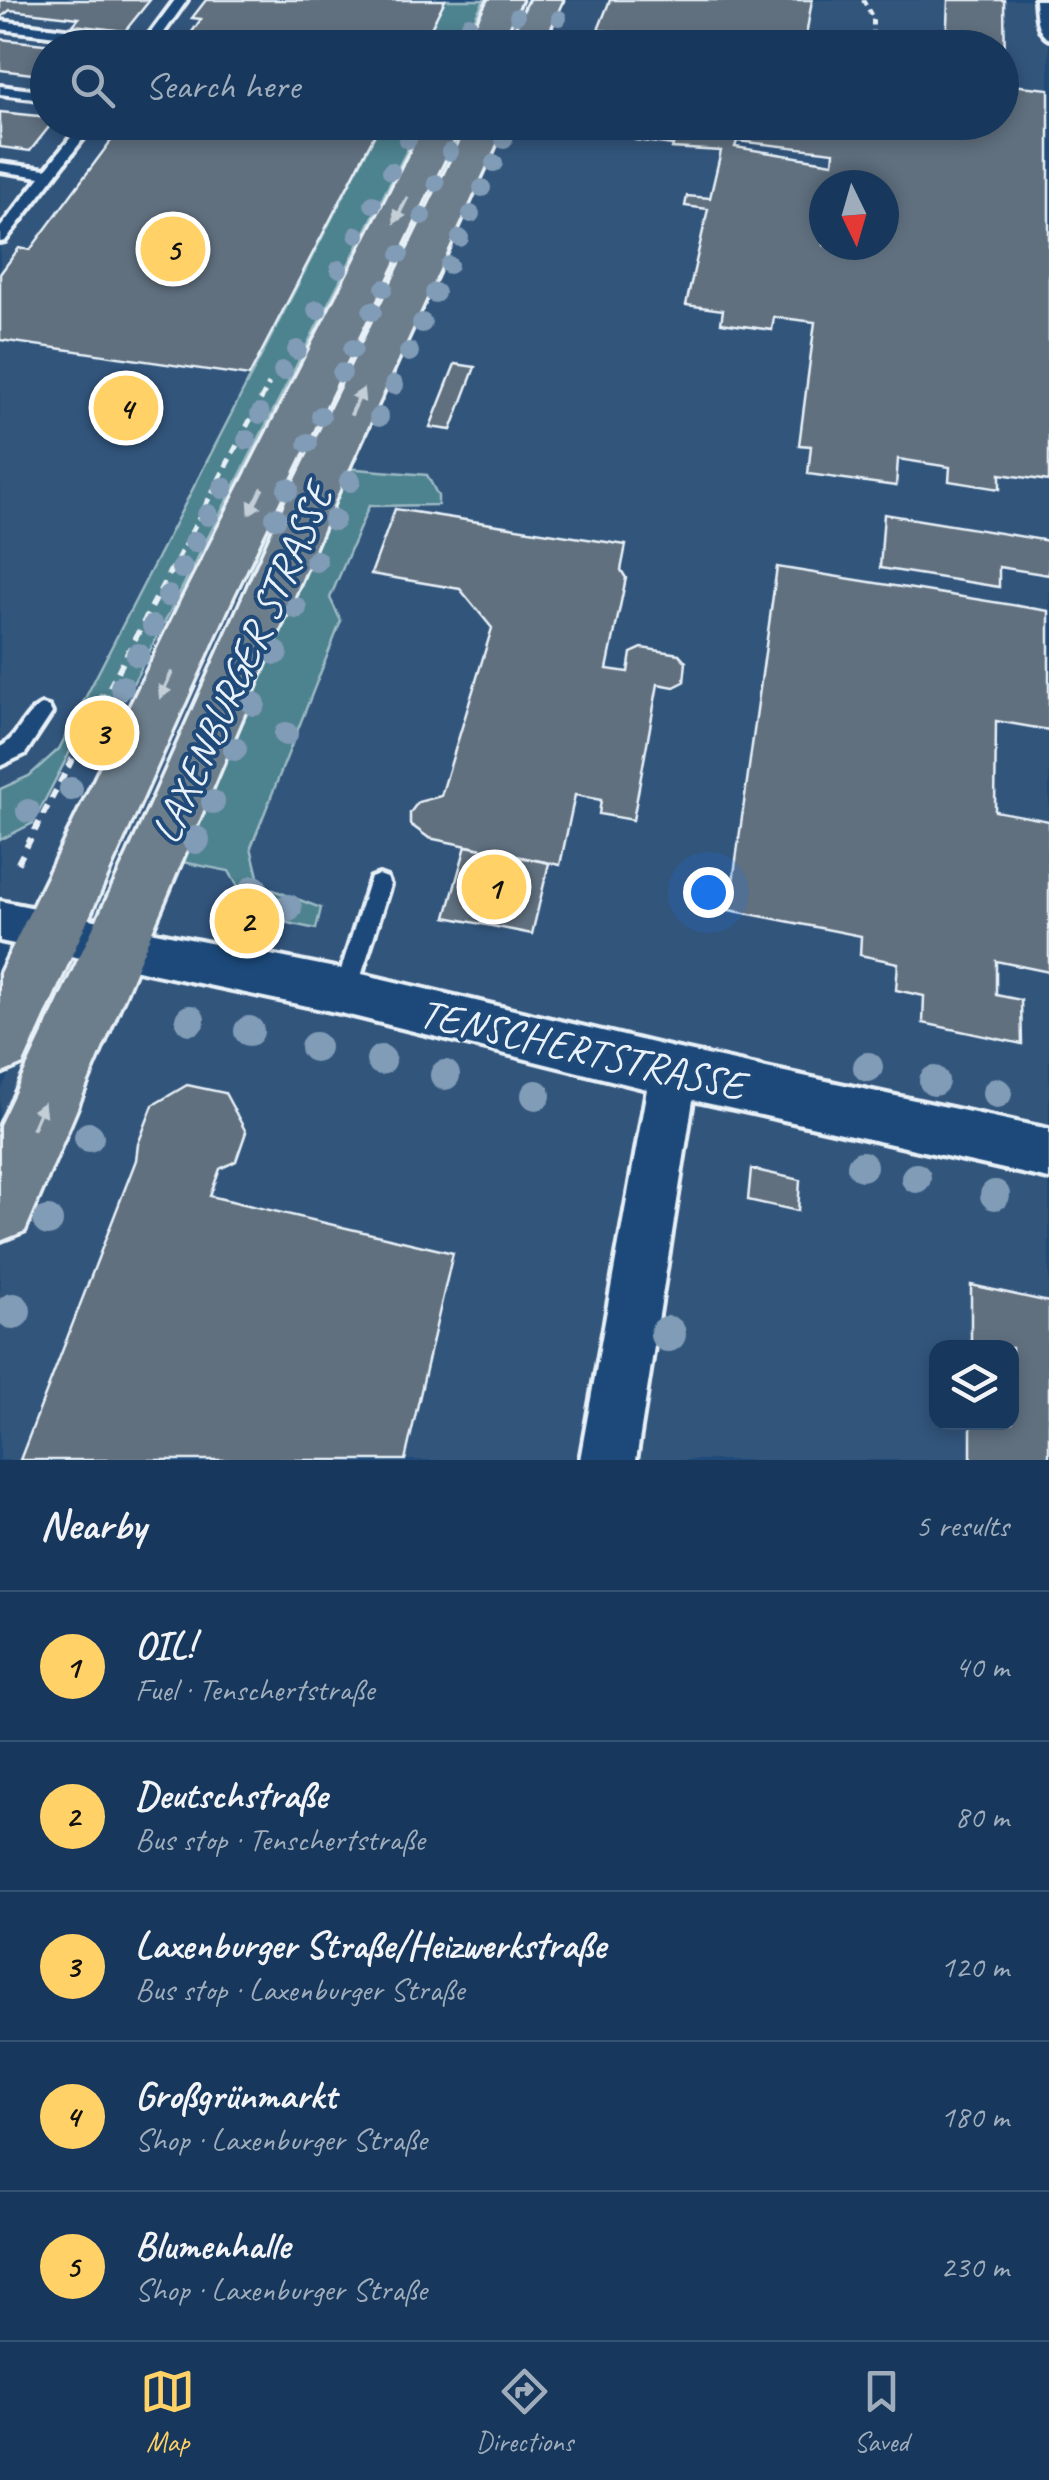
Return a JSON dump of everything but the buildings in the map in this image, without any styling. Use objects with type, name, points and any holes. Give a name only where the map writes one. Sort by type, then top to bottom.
[{"type":"main road","points":[[491,30],[505,0]]},
{"type":"main road","points":[[532,30],[546,0]]},
{"type":"main road","name":"LAXENBURGER STRASSE","points":[[0,1042],[25,926],[208,596],[435,140]]},
{"type":"main road","name":"LAXENBURGER STRASSE","points":[[0,1206],[315,490],[480,140]]},
{"type":"street","name":"TENSCHERTSTRASSE","points":[[25,926],[345,992],[674,1072],[1049,1154]]},
{"type":"street","points":[[608,1460],[674,1072]]},
{"type":"lane","points":[[159,30],[181,0]]},
{"type":"lane","points":[[1041,0],[1042,19],[1049,34]]},
{"type":"lane","points":[[0,25],[37,30]]},
{"type":"lane","points":[[0,90],[30,94]]},
{"type":"lane","points":[[0,238],[76,140]]},
{"type":"lane","points":[[0,168],[50,174]]},
{"type":"lane","points":[[0,756],[18,748],[42,713]]},
{"type":"lane","points":[[345,992],[380,885]]},
{"type":"path","points":[[863,0],[873,18],[873,30]]},
{"type":"path","points":[[18,863],[276,371]]},
{"type":"shaded area","points":[[0,0],[1049,0],[1049,1460],[0,1460],[0,1092],[63,963],[0,946]]},
{"type":"green space","points":[[445,0],[484,0],[469,30],[430,30]]},
{"type":"green space","points":[[372,140],[412,140],[125,699],[100,694],[33,823],[0,840],[0,789],[29,776],[59,749]]},
{"type":"green space","points":[[450,140],[465,140],[140,845],[132,842],[245,588],[274,504]]},
{"type":"green space","points":[[345,468],[427,475],[438,496],[438,505],[369,506],[330,598],[341,621],[251,847],[260,885],[321,908],[316,929],[255,916],[229,871],[177,861]]},
{"type":"place","name":"Blumenhalle","points":[[173,249]]},
{"type":"place","name":"Großgrünmarkt","points":[[126,408]]},
{"type":"place","name":"Laxenburger Straße/Heizwerkstraße","points":[[102,733]]},
{"type":"place","name":"OIL!","points":[[494,887]]},
{"type":"place","name":"Deutschstraße","points":[[247,921]]}]
